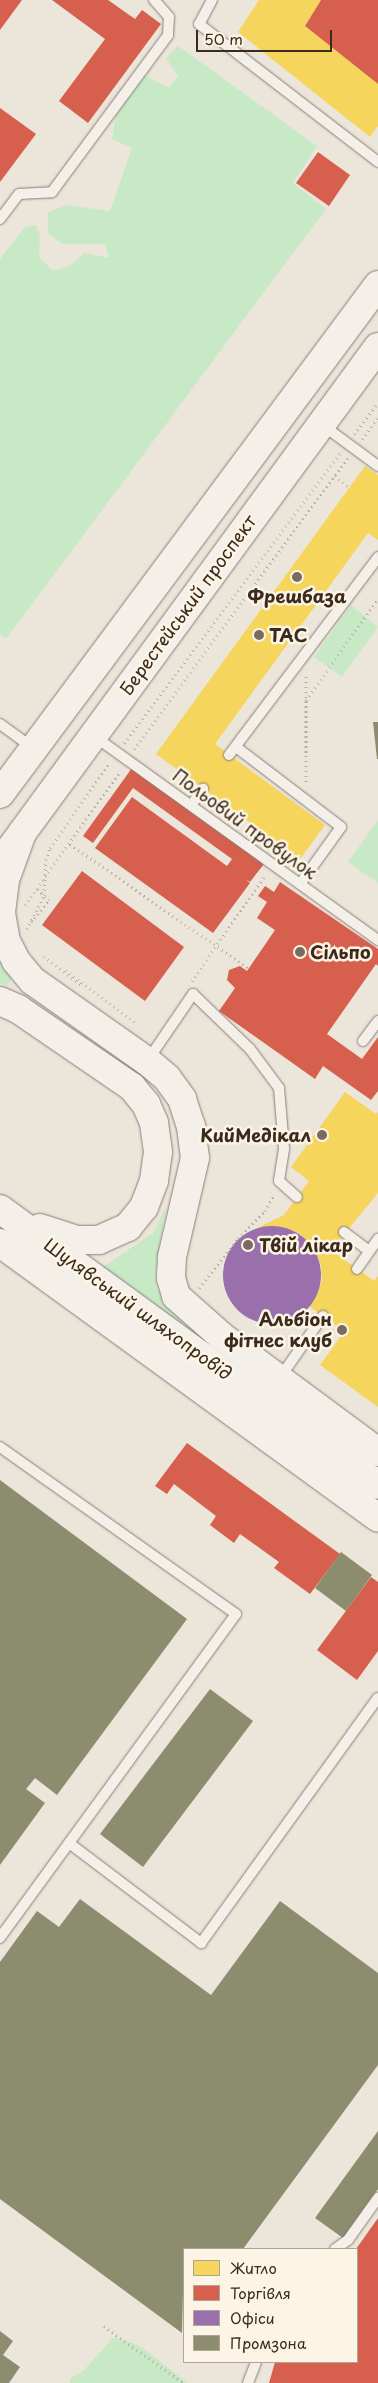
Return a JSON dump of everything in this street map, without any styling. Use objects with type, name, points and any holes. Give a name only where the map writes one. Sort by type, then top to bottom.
[{"type":"main road","name":"Берестейський проспект","points":[[0,794],[378,285]]},
{"type":"main road","name":"Берестейський проспект","points":[[0,864],[378,347]]},
{"type":"main road","points":[[22,833],[5,880],[1,913],[6,941],[16,961],[33,981],[147,1061],[167,1078],[182,1099],[195,1158],[172,1257],[171,1278],[176,1296],[186,1308],[378,1452]]},
{"type":"main road","points":[[0,1001],[18,1009],[132,1087],[146,1104],[154,1123],[158,1152],[154,1181],[144,1207],[128,1227],[100,1240],[76,1240],[51,1233],[0,1208]]},
{"type":"main road","name":"Шулявський шляхопровід","points":[[0,1208],[268,1420]]},
{"type":"main road","name":"Шулявський шляхопровід","points":[[0,1243],[268,1420]]},
{"type":"main road","points":[[268,1420],[378,1485]]},
{"type":"main road","points":[[268,1420],[378,1518]]},
{"type":"lane","points":[[0,219],[19,194],[52,192],[168,35],[169,17],[154,0]]},
{"type":"lane","points":[[212,0],[199,24],[378,162]]},
{"type":"lane","points":[[321,424],[378,466]]},
{"type":"lane","points":[[364,456],[378,460]]},
{"type":"lane","points":[[300,884],[341,827],[306,800],[232,751],[378,558]]},
{"type":"lane","points":[[0,724],[34,748]]},
{"type":"lane","name":"Польовий провулок","points":[[93,735],[192,804],[378,940]]},
{"type":"lane","points":[[192,804],[203,789]]},
{"type":"lane","points":[[147,1061],[193,994],[250,1049],[279,1088],[284,1149],[279,1182],[297,1197]]},
{"type":"lane","points":[[363,1041],[378,1021]]},
{"type":"lane","points":[[344,1232],[369,1251]]},
{"type":"lane","points":[[357,1268],[378,1238]]},
{"type":"lane","points":[[279,1379],[323,1316]]},
{"type":"lane","points":[[0,1447],[236,1614],[0,1938]]},
{"type":"lane","points":[[69,1843],[201,1943],[378,1698]]},
{"type":"lane","points":[[336,2248],[348,2240],[378,2198]]},
{"type":"lane","points":[[248,2383],[256,2363]]},
{"type":"path","points":[[24,908],[128,760],[137,743],[335,476],[378,402]]},
{"type":"path","points":[[46,877],[50,848],[117,752],[351,446],[378,417]]},
{"type":"path","points":[[335,476],[349,487]]},
{"type":"path","points":[[306,700],[378,600]]},
{"type":"path","points":[[306,653],[306,800]]},
{"type":"path","points":[[70,844],[249,969]]},
{"type":"path","points":[[190,984],[264,876]]},
{"type":"path","points":[[26,934],[31,922],[49,900],[37,890]]},
{"type":"path","points":[[36,949],[139,1026]]},
{"type":"path","points":[[196,1293],[238,1238],[264,1211],[279,1182]]},
{"type":"path","points":[[104,2326],[183,2383]]},
{"type":"green space","points":[[178,46],[317,146],[293,183],[326,209],[6,639],[0,634],[0,259],[25,227],[36,225],[40,236],[39,257],[53,271],[71,265],[84,253],[109,258],[105,244],[62,244],[48,233],[48,213],[65,205],[110,211],[132,148],[112,139],[120,89],[146,76],[169,88],[178,76],[166,58]]},
{"type":"green space","points":[[351,605],[378,627],[342,677],[314,657]]},
{"type":"green space","points":[[378,820],[378,883],[348,862]]},
{"type":"green space","points":[[0,957],[13,977],[7,985],[0,984]]},
{"type":"green space","points":[[166,1207],[155,1271],[157,1289],[183,1317],[181,1324],[103,1267],[153,1233]]},
{"type":"green space","points":[[114,2337],[140,2346],[188,2383],[70,2383],[70,2379],[84,2370]]},
{"type":"building: Житло","points":[[259,0],[321,0],[305,26],[378,84],[378,126],[370,137],[238,32]]},
{"type":"building: Житло","points":[[365,466],[378,475],[378,540],[368,533],[215,744],[325,825],[300,859],[156,754]]},
{"type":"building: Житло","points":[[345,1092],[376,1114],[378,1112],[378,1193],[331,1250],[374,1281],[378,1276],[378,1407],[320,1365],[344,1332],[310,1307],[322,1281],[321,1265],[310,1244],[299,1233],[284,1227],[255,1229],[284,1215],[309,1181],[291,1167]]},
{"type":"building: Торгівля","points":[[0,0],[22,0],[0,30]]},
{"type":"building: Торгівля","points":[[52,0],[108,0],[135,19],[142,10],[161,24],[88,123],[59,101],[105,39]]},
{"type":"building: Торгівля","points":[[321,0],[378,0],[378,84],[305,26]]},
{"type":"building: Торгівля","points":[[0,108],[36,134],[0,182]]},
{"type":"building: Торгівля","points":[[318,152],[350,175],[329,206],[296,183]]},
{"type":"building: Торгівля","points":[[132,768],[264,864],[250,882],[245,879],[250,883],[213,933],[95,848],[132,797],[227,866],[232,859],[133,788],[93,843],[83,836]]},
{"type":"building: Торгівля","points":[[82,871],[184,947],[145,1001],[42,925]]},
{"type":"building: Торгівля","points":[[280,882],[378,949],[378,966],[376,964],[327,1034],[362,1059],[378,1037],[378,1091],[371,1100],[323,1066],[315,1079],[219,1011],[235,988],[227,980],[229,970],[240,966],[247,971],[275,930],[257,918],[267,902],[258,896],[265,886],[274,892]]},
{"type":"building: Торгівля","points":[[187,1443],[340,1554],[310,1594],[274,1568],[279,1562],[240,1534],[234,1543],[210,1525],[216,1516],[174,1484],[167,1494],[155,1486]]},
{"type":"building: Торгівля","points":[[371,1577],[378,1582],[378,1651],[357,1680],[317,1650]]},
{"type":"building: Торгівля","points":[[378,2218],[378,2383],[269,2383],[275,2363],[358,2363],[357,2248]]},
{"type":"building: Офіси","points":[[272,1226],[291,1229],[307,1240],[318,1256],[321,1275],[318,1294],[307,1310],[291,1321],[272,1324],[253,1321],[237,1310],[226,1294],[223,1275],[226,1256],[237,1240],[253,1229]]},
{"type":"building: Промзона","points":[[373,722],[378,722],[378,759],[377,759]]},
{"type":"building: Промзона","points":[[0,1480],[187,1619],[57,1795],[35,1778],[26,1789],[45,1803],[0,1865]]},
{"type":"building: Промзона","points":[[341,1552],[372,1575],[346,1611],[315,1588]]},
{"type":"building: Промзона","points":[[210,1689],[253,1721],[143,1867],[100,1834]]},
{"type":"building: Промзона","points":[[80,1899],[211,1995],[280,1901],[378,1973],[378,2065],[244,2248],[183,2248],[182,2333],[0,2199],[0,1962],[37,1911],[59,1927]]},
{"type":"building: Промзона","points":[[378,2131],[378,2189],[343,2238],[315,2218]]},
{"type":"building: Промзона","points":[[0,2331],[13,2341],[3,2355],[20,2367],[9,2383],[0,2383]]},
{"type":"place","name":"Фрешбаза","points":[[297,577]]},
{"type":"place","name":"ТАС","points":[[259,635]]},
{"type":"place","name":"Сільпо","points":[[300,952]]},
{"type":"place","name":"КийМедікал","points":[[322,1135]]},
{"type":"place","name":"Твій лікар","points":[[248,1245]]},
{"type":"place","name":"Альбіон фітнес клуб","points":[[342,1330]]}]
